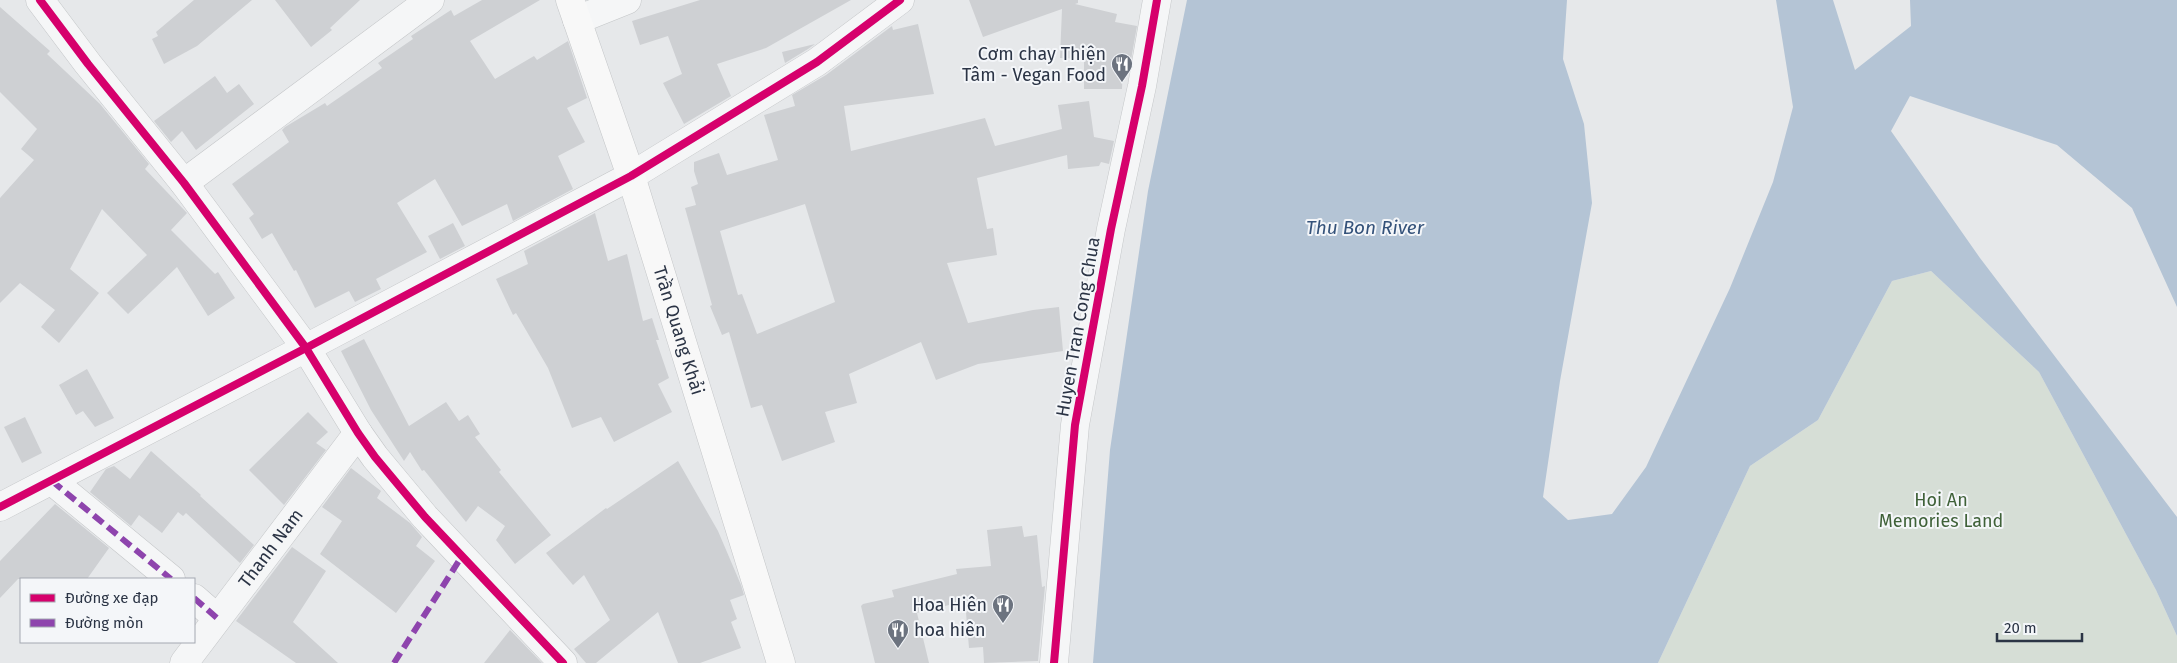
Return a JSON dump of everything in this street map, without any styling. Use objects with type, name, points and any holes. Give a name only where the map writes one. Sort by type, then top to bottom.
[{"type":"street","points":[[40,0],[88,64],[184,183],[306,348],[358,433],[375,457],[425,517],[563,663]]},
{"type":"street","points":[[184,183],[430,0]]},
{"type":"street","points":[[574,10],[627,0]]},
{"type":"street","points":[[0,508],[631,176],[817,62],[900,0]]},
{"type":"street","name":"Huyen Tran Cong Chua","points":[[1054,663],[1075,425],[1111,229],[1142,86],[1157,0]]},
{"type":"street","name":"Trần Quang Khải","points":[[574,10],[631,176],[781,663]]},
{"type":"street","name":"Thanh Nam","points":[[184,663],[358,433]]},
{"type":"street","points":[[52,481],[169,578]]},
{"type":"street","points":[[195,599],[217,618]]},
{"type":"green space","name":"Hoi An Memories Land","points":[[1931,271],[2039,372],[2156,590],[2177,636],[2177,663],[1658,663],[1750,466],[1818,420],[1892,281]]},
{"type":"water","name":"Thu Bon River","points":[[1187,0],[1567,0],[1563,59],[1584,124],[1592,203],[1560,381],[1543,497],[1568,520],[1612,514],[1646,467],[1730,288],[1773,182],[1793,107],[1776,0],[1833,0],[1855,70],[1911,26],[1910,0],[2177,0],[2177,307],[2132,208],[2057,145],[1910,96],[1891,131],[1980,258],[2177,517],[2177,636],[2156,590],[2039,372],[1931,271],[1892,281],[1818,420],[1750,466],[1658,663],[1093,663],[1110,450],[1148,191]]},
{"type":"building","points":[[194,0],[252,0],[197,46],[164,64],[152,39],[158,36],[156,32]]},
{"type":"building","points":[[275,0],[360,0],[330,28],[332,30],[311,47]]},
{"type":"building","points":[[482,0],[540,0],[470,41],[495,79],[534,56],[537,60],[568,41],[587,98],[567,108],[585,142],[558,156],[573,189],[513,221],[507,204],[462,226],[435,179],[397,203],[427,252],[376,279],[381,289],[355,302],[349,291],[315,308],[296,270],[294,271],[272,233],[262,239],[249,218],[254,214],[232,184],[289,142],[282,130],[285,127],[325,103],[327,106],[382,68],[378,63],[413,39],[411,36],[451,10],[454,16]]},
{"type":"building","points":[[700,0],[851,0],[766,48],[717,64],[731,96],[684,124],[663,83],[682,74],[668,36],[640,45],[632,21]]},
{"type":"building","points":[[969,0],[1078,0],[1078,3],[1075,4],[1117,14],[1115,22],[1137,26],[1131,60],[1123,59],[1122,89],[1084,89],[1084,59],[1060,58],[1062,9],[983,37]]},
{"type":"building","points":[[0,7],[50,51],[47,54],[100,104],[149,164],[145,169],[187,213],[171,230],[215,274],[218,272],[235,298],[208,316],[177,267],[128,314],[107,293],[147,255],[102,209],[70,269],[99,293],[59,343],[41,327],[55,310],[20,283],[0,303],[0,198],[34,160],[21,149],[37,129],[0,92]]},
{"type":"building","points":[[918,24],[934,94],[844,106],[851,151],[985,118],[995,146],[1062,129],[1058,105],[1089,101],[1094,137],[1114,141],[1109,164],[1101,162],[1099,166],[1068,169],[1067,155],[977,178],[987,229],[993,228],[997,255],[947,263],[968,323],[1033,310],[1059,307],[1063,351],[978,364],[936,380],[921,342],[849,374],[857,403],[825,412],[835,442],[782,461],[762,405],[751,408],[729,332],[722,335],[710,306],[712,305],[685,208],[696,205],[691,187],[698,184],[694,171],[694,162],[719,153],[727,175],[778,160],[764,115],[795,106],[792,95],[826,75],[892,26],[893,30]],"holes":[[[805,204],[835,302],[757,334],[742,294],[738,295],[720,231]]]},
{"type":"building","points":[[815,44],[808,49],[785,63],[782,52]]},
{"type":"building","points":[[215,76],[227,93],[239,84],[254,104],[196,150],[182,131],[171,142],[154,121]]},
{"type":"building","points":[[595,213],[608,261],[627,254],[643,321],[652,318],[659,340],[656,340],[669,378],[658,384],[672,412],[614,442],[601,417],[572,428],[548,368],[516,313],[513,315],[496,279],[528,264],[524,251]]},
{"type":"building","points":[[453,223],[465,246],[440,259],[428,236]]},
{"type":"building","points":[[364,339],[409,426],[446,402],[459,421],[468,415],[480,434],[475,437],[501,470],[499,472],[551,535],[515,564],[496,540],[505,526],[478,506],[466,522],[424,470],[422,471],[410,452],[404,461],[371,410],[341,351]]},
{"type":"building","points":[[87,369],[114,418],[95,427],[83,411],[76,415],[59,385]]},
{"type":"building","points":[[308,412],[328,432],[316,443],[326,450],[284,505],[249,470]]},
{"type":"building","points":[[25,417],[42,453],[22,463],[4,427]]},
{"type":"building","points":[[151,451],[254,545],[240,563],[186,513],[183,516],[178,512],[162,533],[139,515],[131,526],[90,492],[106,469],[114,466],[130,479]]},
{"type":"building","points":[[678,461],[718,531],[741,585],[744,595],[730,600],[737,619],[731,622],[741,648],[700,663],[678,663],[658,612],[596,663],[586,663],[574,649],[610,620],[584,575],[573,585],[546,553],[606,508]]},
{"type":"building","points":[[351,468],[381,491],[377,498],[410,523],[422,537],[416,546],[435,561],[396,613],[320,554],[342,521],[322,507]]},
{"type":"building","points":[[55,504],[109,548],[88,578],[20,578],[0,598],[0,561]]},
{"type":"building","points":[[1022,526],[1024,537],[1037,535],[1042,587],[1045,586],[1038,661],[984,663],[983,647],[969,648],[965,601],[917,613],[929,663],[875,663],[861,606],[863,604],[894,597],[892,590],[957,574],[956,569],[991,566],[987,530]]},
{"type":"building","points":[[292,547],[326,571],[293,622],[338,663],[296,663],[236,621]]},
{"type":"building","points":[[510,630],[542,663],[484,663]]},
{"type":"marked path","points":[[52,481],[170,578]]},
{"type":"marked path","points":[[394,663],[462,556]]},
{"type":"marked path","points":[[195,599],[217,618]]},
{"type":"cycle path","points":[[40,0],[88,64],[184,183],[306,348],[358,433],[375,457],[425,517],[563,663]]},
{"type":"cycle path","points":[[0,507],[631,176],[817,62],[900,0]]},
{"type":"cycle path","points":[[1054,663],[1075,425],[1111,229],[1142,86],[1157,0]]},
{"type":"place","name":"Cơm chay Thiện Tâm - Vegan Food","points":[[1122,83]]},
{"type":"place","name":"Hoa Hiên","points":[[1003,624]]},
{"type":"place","name":"hoa hiên","points":[[898,649]]}]
